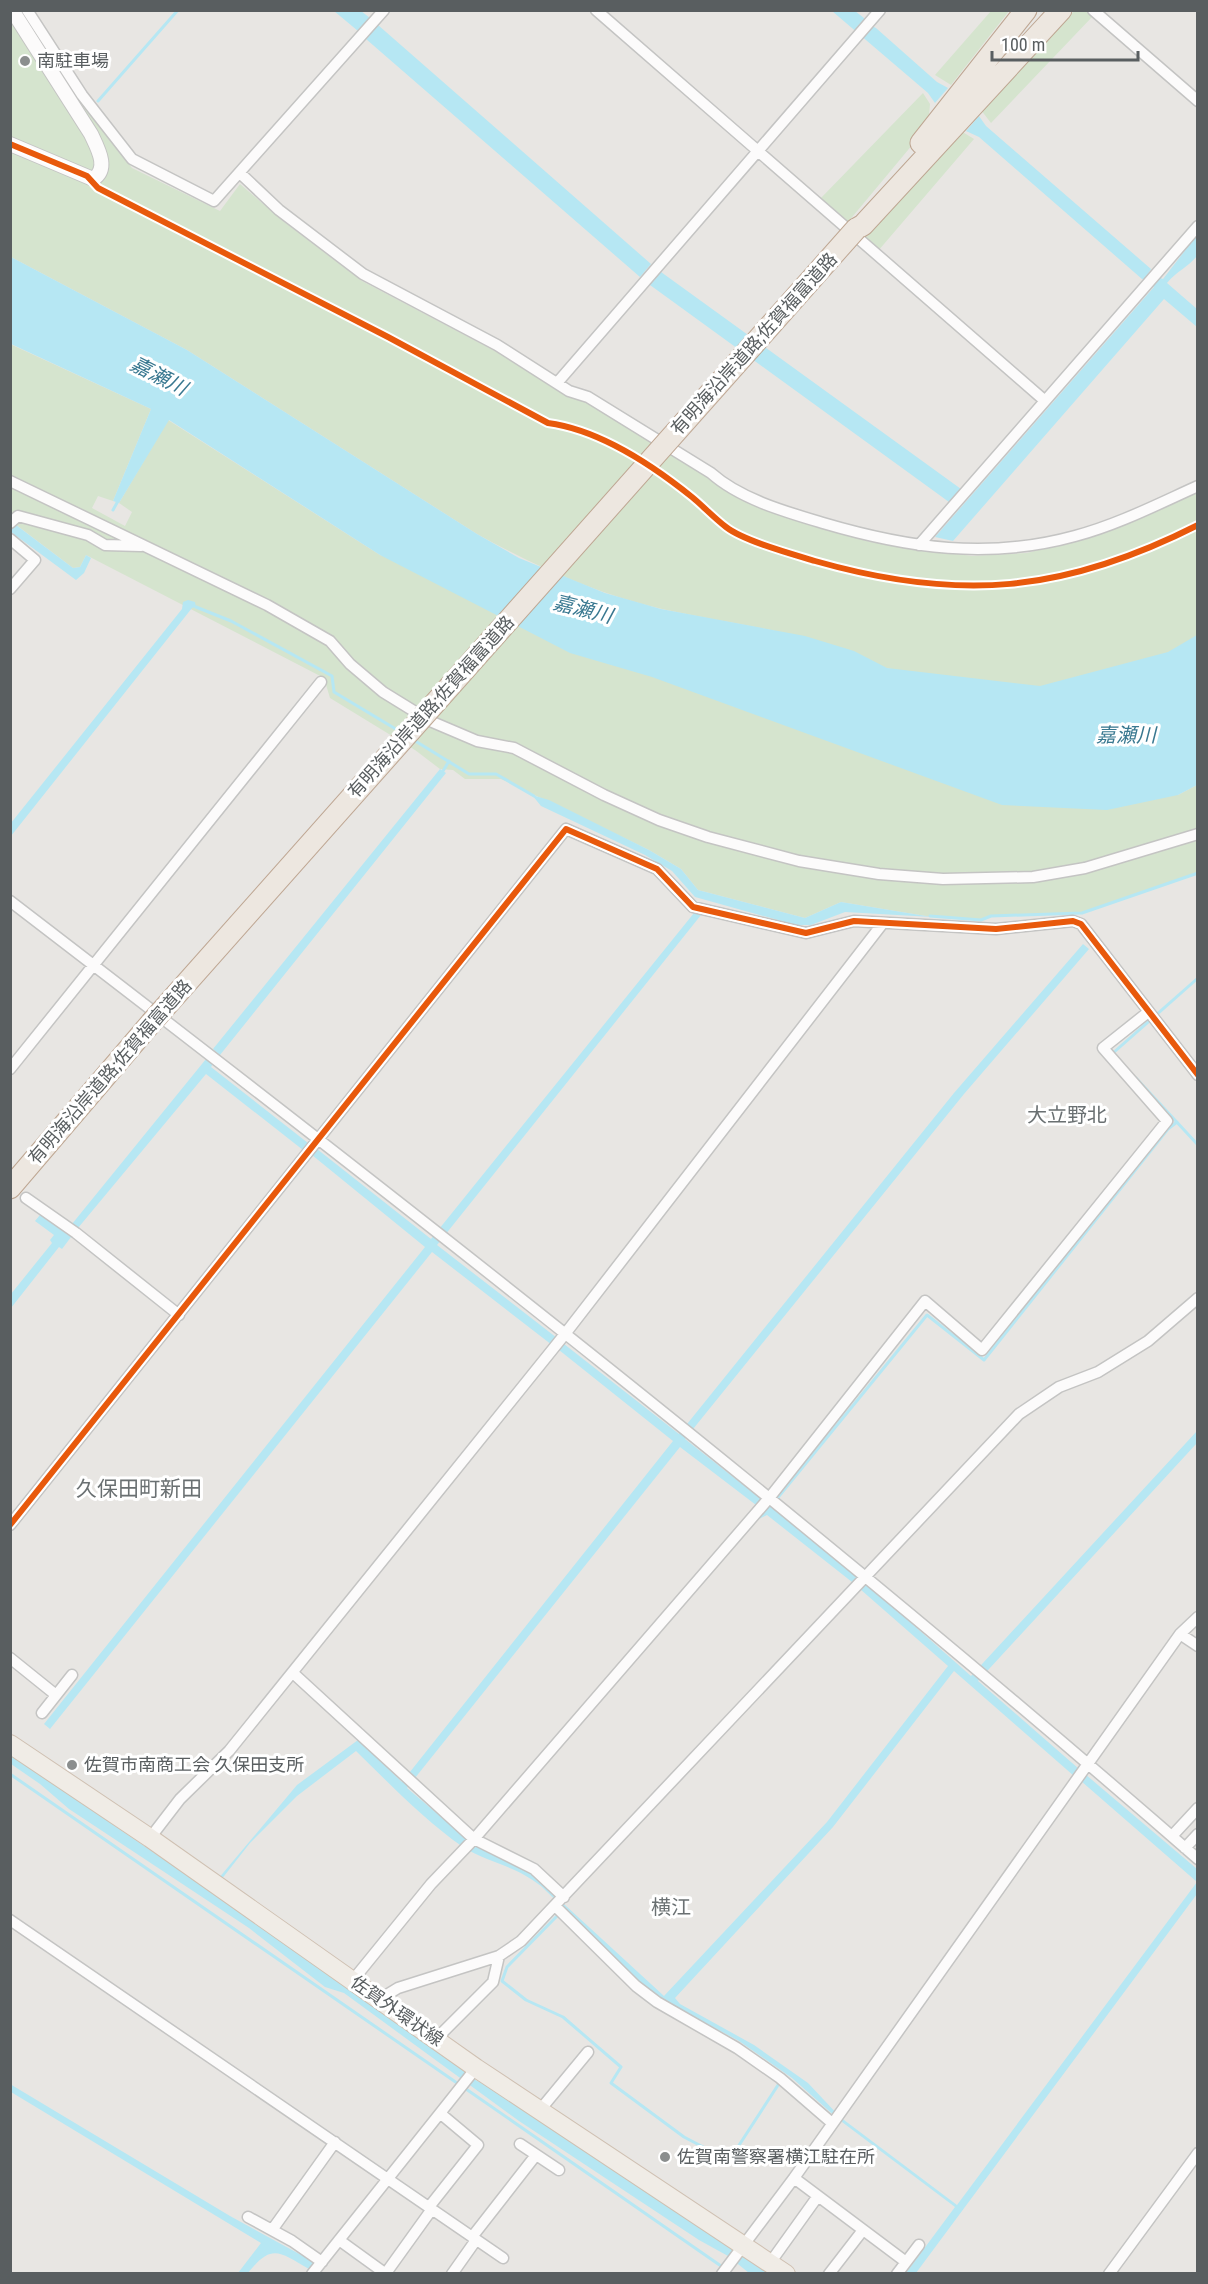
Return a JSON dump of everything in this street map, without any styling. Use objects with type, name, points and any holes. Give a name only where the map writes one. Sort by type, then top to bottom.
[{"type":"highway","points":[[856,229],[858,221],[993,55],[1026,10]]},
{"type":"highway","points":[[856,229],[863,225],[1061,10]]},
{"type":"highway","name":"有明海沿岸道路;佐賀福富道路","points":[[19,1193],[151,1023],[856,229]]},
{"type":"main road","name":"佐賀外環状線","points":[[10,1744],[381,1998],[436,2039],[471,2075],[540,2110],[786,2274]]},
{"type":"street","points":[[10,144],[93,179],[98,176],[102,166],[100,153],[91,135],[12,10]]},
{"type":"street","points":[[27,10],[82,96],[139,165],[214,201],[241,174],[384,10]]},
{"type":"street","points":[[596,10],[1044,400]]},
{"type":"street","points":[[557,383],[752,159],[756,150],[880,10]]},
{"type":"street","points":[[1093,10],[1197,101]]},
{"type":"street","points":[[241,174],[279,210],[363,274],[497,345],[569,391],[588,398],[711,473],[727,487],[808,519],[870,537],[974,551],[1075,536],[1132,516],[1197,486]]},
{"type":"street","points":[[919,545],[1197,226]]},
{"type":"street","points":[[10,480],[267,604],[330,641],[350,664],[383,692],[430,721],[477,741],[514,748],[604,795],[659,820],[752,849],[799,861],[879,874],[943,879],[1033,877],[1085,868],[1197,834]]},
{"type":"street","points":[[10,523],[18,516],[88,535],[105,545],[147,547]]},
{"type":"street","points":[[10,539],[35,560],[10,589]]},
{"type":"street","points":[[10,1069],[321,682]]},
{"type":"street","points":[[10,1525],[566,829],[657,869],[693,907],[806,933],[854,921],[996,929],[1073,921],[1081,924],[1197,1075]]},
{"type":"street","points":[[10,901],[317,1142],[440,1235],[563,1336],[687,1431],[765,1503],[868,1577],[980,1672],[1085,1767],[1172,1836],[1197,1859]]},
{"type":"street","points":[[150,1838],[180,1799],[229,1751],[553,1349],[883,923]]},
{"type":"street","points":[[353,1980],[431,1884],[765,1503],[924,1301],[982,1350],[1167,1121],[1103,1048],[1150,1016]]},
{"type":"street","points":[[19,1193],[76,1233],[179,1315]]},
{"type":"street","points":[[381,1998],[398,1988],[499,1956],[559,1910],[564,1897],[857,1589],[1019,1414],[1059,1387],[1098,1372],[1148,1341],[1197,1298]]},
{"type":"street","points":[[722,2274],[794,2178],[1180,1634],[1197,1617]]},
{"type":"street","points":[[1180,1634],[1197,1646]]},
{"type":"street","points":[[10,1659],[56,1695]]},
{"type":"street","points":[[293,1673],[413,1784],[470,1842],[534,1869],[564,1897]]},
{"type":"street","points":[[42,1713],[72,1675]]},
{"type":"street","points":[[1172,1836],[1197,1808]]},
{"type":"street","points":[[1185,1848],[1197,1834]]},
{"type":"street","points":[[559,1910],[636,1986],[657,2002],[737,2048],[835,2118]]},
{"type":"street","points":[[10,1920],[503,2258]]},
{"type":"street","points":[[436,2039],[493,1982],[499,1956]]},
{"type":"street","points":[[540,2110],[588,2052]]},
{"type":"street","points":[[312,2274],[471,2075]]},
{"type":"street","points":[[339,2240],[386,2273],[430,2208],[478,2145],[441,2114]]},
{"type":"street","points":[[272,2230],[335,2142]]},
{"type":"street","points":[[520,2144],[559,2170]]},
{"type":"street","points":[[1109,2274],[1197,2153]]},
{"type":"street","points":[[452,2274],[474,2238],[536,2155]]},
{"type":"street","points":[[794,2178],[906,2262]]},
{"type":"street","points":[[770,2263],[818,2196]]},
{"type":"street","points":[[248,2217],[321,2262]]},
{"type":"street","points":[[830,2274],[862,2230]]},
{"type":"street","points":[[897,2274],[919,2245]]},
{"type":"green space","points":[[18,11],[25,11],[81,100],[132,168],[220,211],[240,184],[283,221],[362,281],[495,351],[568,397],[585,401],[803,522],[870,542],[972,556],[1027,553],[1112,530],[1197,492],[1197,725],[886,668],[832,646],[805,638],[662,609],[590,587],[544,568],[477,534],[187,350],[11,257],[11,17],[90,144],[97,163],[95,167],[107,174],[105,155]]},
{"type":"green space","points":[[991,11],[1009,11],[951,85],[935,75]]},
{"type":"green space","points":[[1074,11],[1086,11],[1093,16],[991,123],[981,110]]},
{"type":"green space","points":[[923,93],[930,104],[928,126],[848,222],[820,199]]},
{"type":"green space","points":[[961,131],[974,139],[878,251],[861,236]]},
{"type":"green space","points":[[10,344],[151,409],[113,501],[98,496],[92,508],[125,526],[132,512],[119,503],[168,420],[380,555],[1178,795],[1197,785],[1197,873],[1082,913],[991,916],[981,920],[932,917],[841,902],[805,918],[698,890],[681,869],[649,850],[501,779],[465,779],[453,770],[440,769],[415,750],[330,698],[324,678],[86,555],[80,567],[73,568],[11,521]]},
{"type":"water","points":[[334,11],[361,11],[370,18],[358,31]]},
{"type":"water","points":[[832,11],[855,11],[864,18],[864,22],[876,28],[937,82],[948,88],[935,103],[928,93]]},
{"type":"water","points":[[378,25],[651,264],[640,277],[366,39]]},
{"type":"water","points":[[979,116],[986,126],[1151,269],[1145,279],[1142,279],[979,137],[966,131]]},
{"type":"water","points":[[1197,235],[1197,256],[1167,283],[1197,309],[1197,327],[1164,299],[953,541],[935,537],[1154,287],[1152,284],[1158,277],[1163,279]]},
{"type":"water","name":"嘉瀬川","points":[[11,257],[187,350],[477,534],[519,558],[605,593],[661,609],[805,636],[854,651],[887,668],[1040,686],[1168,652],[1197,635],[1197,785],[1178,795],[1107,810],[1002,805],[652,677],[570,653],[380,555],[169,420],[119,503],[113,501],[151,409],[11,344]]},
{"type":"water","points":[[661,272],[961,489],[949,502],[650,285]]},
{"type":"water","points":[[10,525],[14,527],[16,525],[73,568],[80,567],[86,555],[91,558],[84,573],[76,580],[11,532]]},
{"type":"water","points":[[188,600],[195,602],[196,607],[192,608],[11,836],[11,823],[182,609],[183,602]]},
{"type":"water","points":[[440,769],[446,773],[220,1055],[213,1049]]},
{"type":"water","points":[[532,795],[549,800],[649,850],[681,869],[698,890],[805,918],[841,902],[932,917],[845,912],[811,925],[796,925],[695,897],[672,871],[645,855],[541,806]]},
{"type":"water","points":[[694,913],[701,915],[437,1245],[557,1338],[552,1345],[432,1252],[50,1729],[44,1724],[425,1247],[312,1155],[317,1149],[431,1239]]},
{"type":"water","points":[[1083,944],[1089,949],[964,1094],[685,1439],[761,1499],[756,1505],[680,1447],[407,1788],[467,1839],[528,1871],[664,1996],[827,1822],[948,1666],[852,1582],[767,1515],[759,1519],[769,1504],[858,1576],[971,1676],[1197,1431],[1197,1443],[978,1681],[1079,1769],[1074,1776],[954,1671],[833,1827],[675,1998],[680,2004],[754,2045],[808,2083],[840,2117],[957,2205],[1197,1882],[1197,1894],[916,2273],[906,2273],[955,2207],[838,2119],[792,2078],[739,2041],[661,1999],[642,1984],[541,1886],[521,1873],[463,1847],[421,1813],[356,1751],[297,1796],[250,1843],[221,1880],[218,1879],[297,1785],[358,1740],[402,1782],[673,1441],[559,1350],[564,1344],[679,1434],[954,1093]]},
{"type":"water","points":[[206,1059],[213,1064],[211,1067],[308,1143],[303,1150],[206,1074],[78,1228],[72,1224]]},
{"type":"water","points":[[40,1215],[71,1237],[62,1249],[59,1247],[11,1308],[11,1294],[52,1243],[50,1240],[54,1235],[35,1221]]},
{"type":"water","points":[[10,1754],[364,1997],[477,2081],[487,2084],[767,2273],[749,2273],[728,2256],[699,2240],[519,2121],[344,1993],[325,1987],[249,1928],[69,1809],[40,1784],[11,1764]]},
{"type":"water","points":[[1085,1774],[1197,1869],[1197,1882],[1081,1781]]},
{"type":"water","points":[[10,2084],[230,2216],[314,2262],[309,2269],[276,2253],[263,2257],[248,2273],[238,2273],[261,2243],[11,2092]]},
{"type":"waterway","points":[[98,101],[178,10]]},
{"type":"waterway","points":[[113,510],[118,501]]},
{"type":"waterway","points":[[196,607],[231,621],[332,676],[334,692],[399,731]]},
{"type":"waterway","points":[[412,739],[469,774],[496,774],[534,796]]},
{"type":"waterway","points":[[443,771],[449,761]]},
{"type":"waterway","points":[[930,916],[981,920],[991,916],[1082,913],[1198,873]]},
{"type":"waterway","points":[[1113,1053],[1198,978]]},
{"type":"waterway","points":[[1136,1078],[1198,1145]]},
{"type":"waterway","points":[[775,1501],[927,1315],[984,1360],[1168,1129],[1177,1122]]},
{"type":"waterway","points":[[10,1774],[457,2083]]},
{"type":"waterway","points":[[558,1915],[507,1967],[502,1981],[526,2000],[563,2017],[621,2067],[611,2083],[684,2137],[726,2159],[732,2156],[780,2082]]},
{"type":"waterway","points":[[466,2089],[721,2266]]},
{"type":"cycle path","points":[[10,144],[87,176],[98,188],[388,337],[548,423],[587,433],[624,450],[676,485],[734,532],[781,551],[867,574],[917,582],[964,586],[1010,584],[1056,577],[1102,565],[1149,548],[1198,525]]},
{"type":"cycle path","points":[[10,1525],[566,829],[657,869],[693,907],[806,933],[854,921],[996,929],[1073,921],[1081,924],[1198,1075]]},
{"type":"place","name":"南駐車場","points":[[25,61]]},
{"type":"place","name":"佐賀市南商工会 久保田支所","points":[[72,1765]]},
{"type":"place","name":"佐賀南警察署横江駐在所","points":[[665,2157]]},
{"type":"district","name":"大立野北","points":[[1067,1115]]},
{"type":"district","name":"久保田町新田","points":[[139,1489]]},
{"type":"district","name":"横江","points":[[671,1907]]}]
